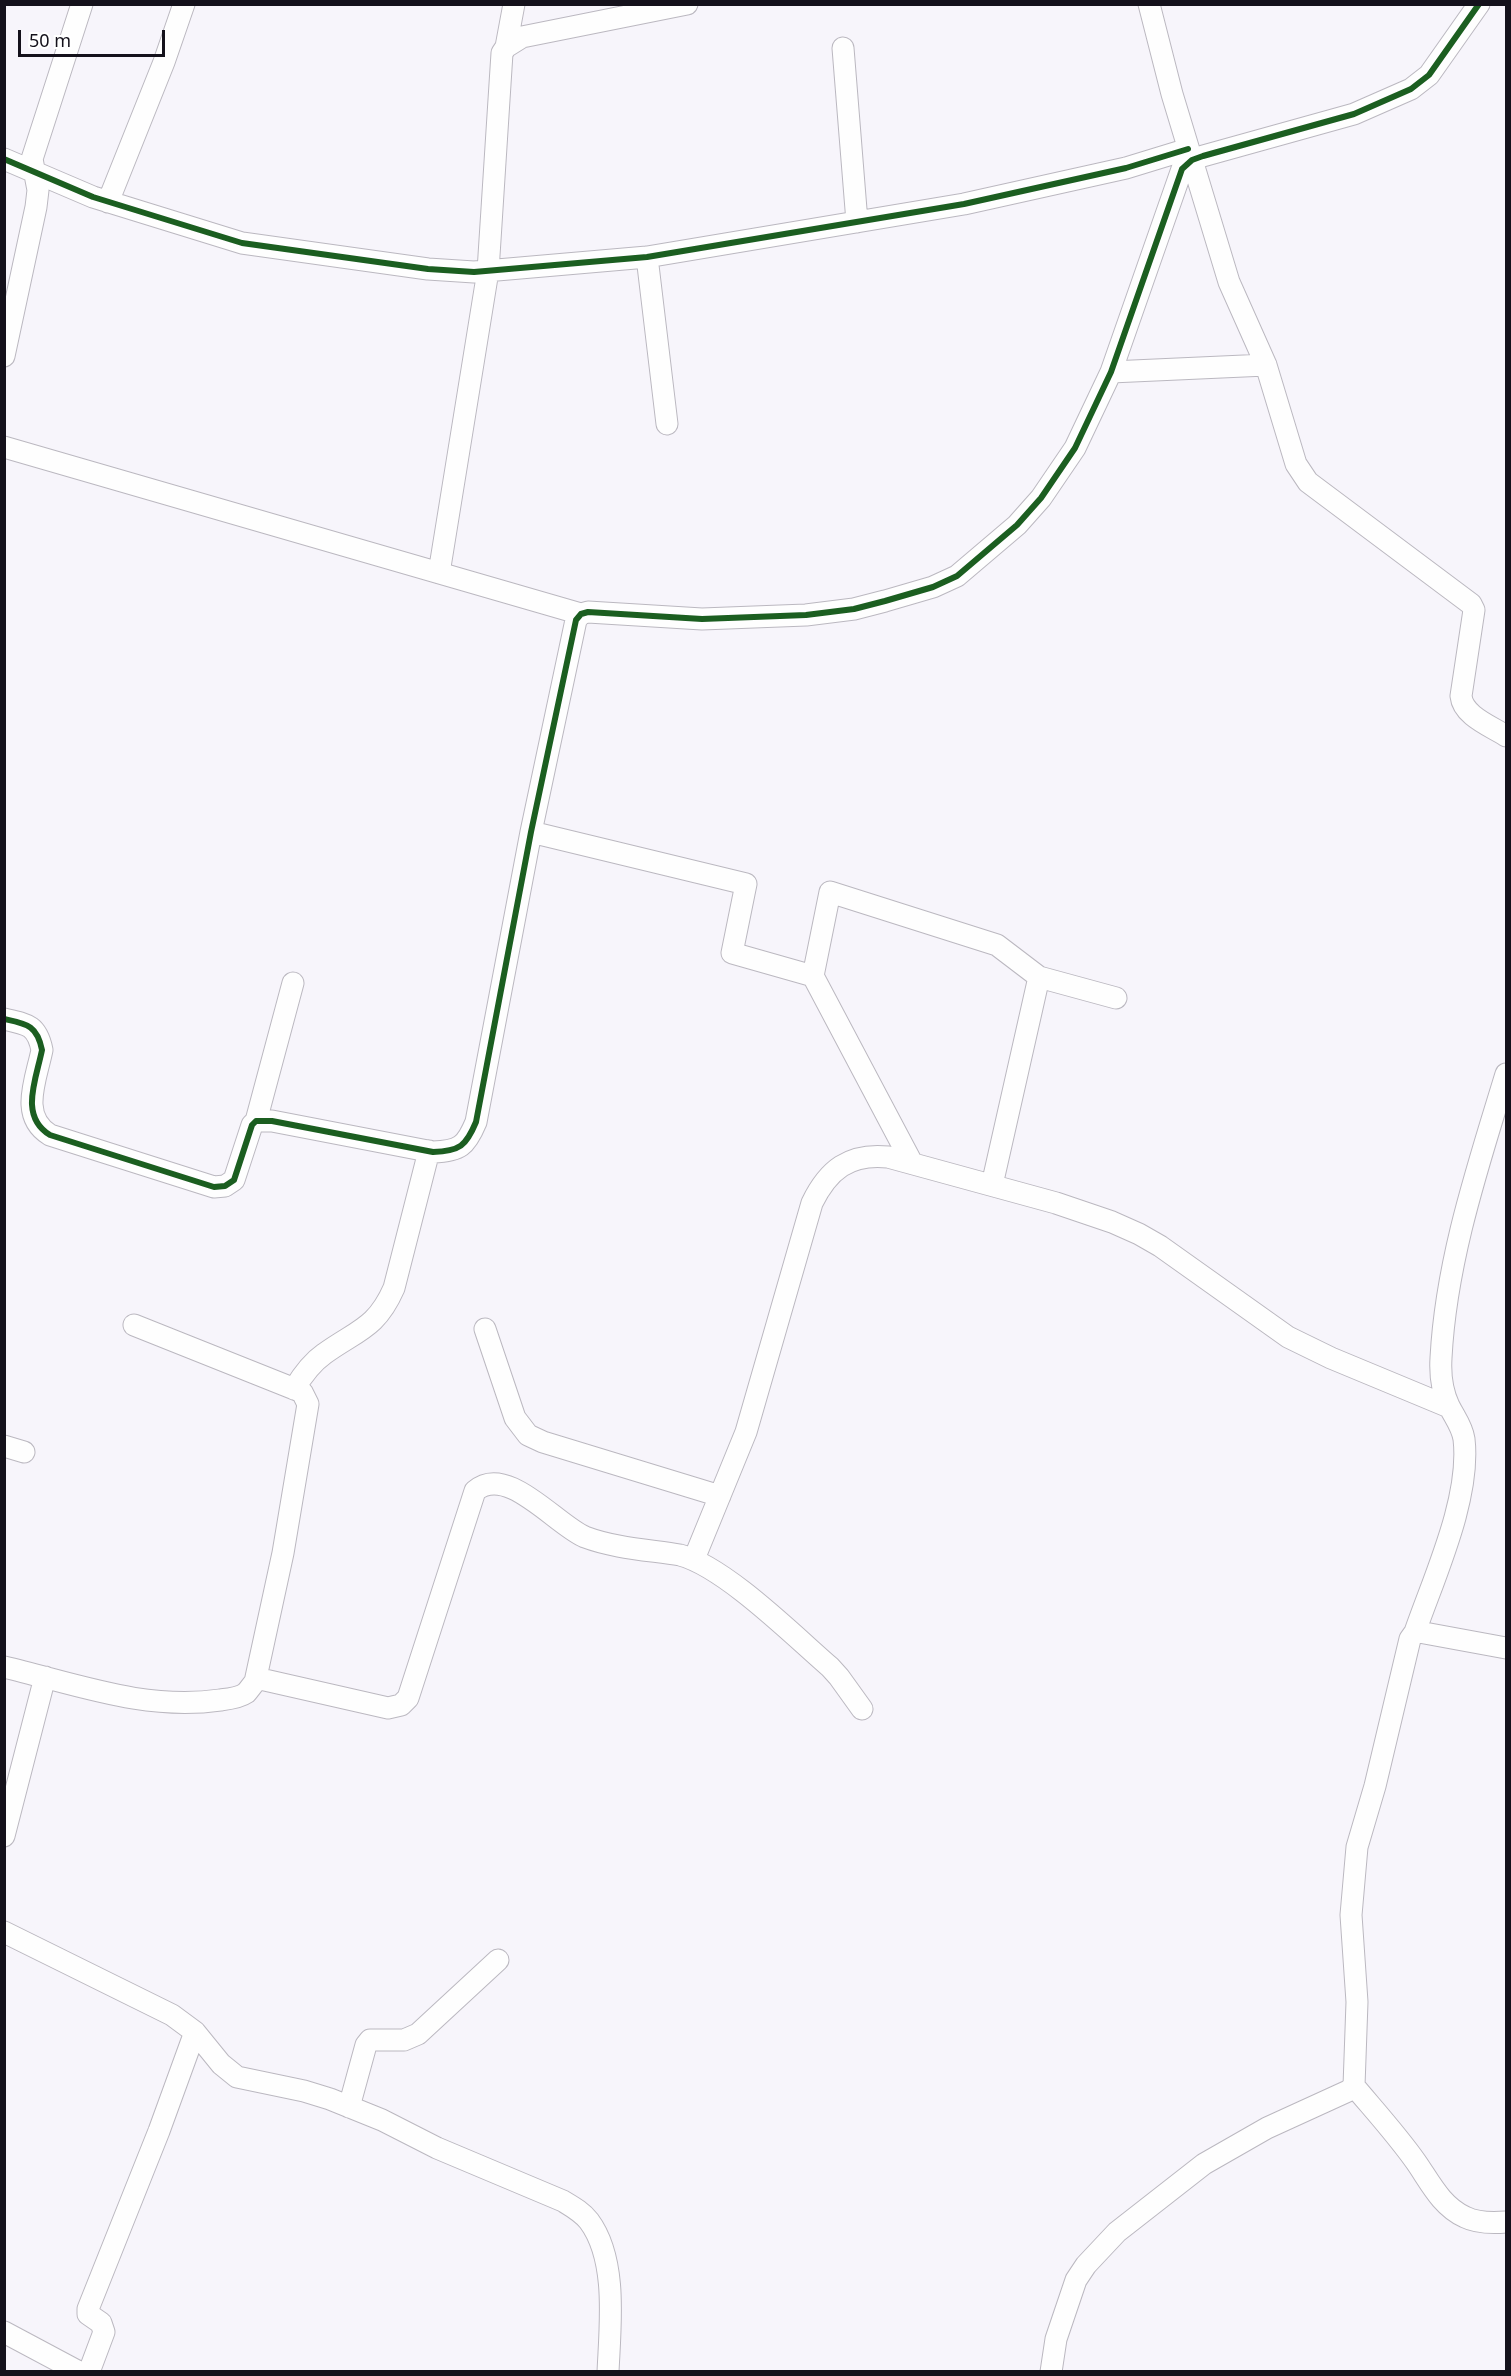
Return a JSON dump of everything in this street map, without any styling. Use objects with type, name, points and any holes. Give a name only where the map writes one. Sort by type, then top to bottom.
[{"type":"street","points":[[4,356],[36,207],[38,190],[32,159],[82,4]]},
{"type":"street","points":[[108,202],[165,62],[184,4]]},
{"type":"street","points":[[439,573],[488,271],[501,61],[514,4]]},
{"type":"street","points":[[506,46],[522,37],[687,4]]},
{"type":"street","points":[[1149,4],[1190,155],[1229,282],[1266,365],[1296,464],[1308,482],[1471,604],[1474,610],[1461,696],[1462,704],[1467,711],[1506,736]]},
{"type":"street","points":[[4,159],[108,202],[212,236],[251,245],[428,269],[488,271],[647,257],[964,204],[1190,155],[1354,114],[1411,89],[1429,75],[1479,4]]},
{"type":"street","points":[[843,48],[857,222]]},
{"type":"street","points":[[4,447],[581,614],[588,612],[702,619],[806,615],[854,609],[933,587],[957,576],[1002,540],[1041,498],[1075,448],[1111,372],[1177,177],[1190,155]]},
{"type":"street","points":[[647,257],[667,424]]},
{"type":"street","points":[[1111,372],[1266,365]]},
{"type":"street","points":[[256,1121],[272,1121],[429,1150],[456,1149],[469,1138],[476,1122],[531,832],[574,628],[581,614]]},
{"type":"street","points":[[531,832],[746,884],[732,953],[813,976]]},
{"type":"street","points":[[912,1163],[813,976],[830,892],[997,945],[1040,977],[1116,998]]},
{"type":"street","points":[[992,1185],[1040,977]]},
{"type":"street","points":[[4,1019],[31,1027],[37,1033],[42,1050],[31,1108],[37,1124],[50,1135],[214,1187],[221,1187],[234,1180],[252,1125],[256,1121],[293,983]]},
{"type":"street","points":[[1506,1074],[1472,1186],[1449,1283],[1441,1359],[1443,1389],[1449,1407],[1460,1424],[1464,1438],[1464,1465],[1459,1499],[1453,1525],[1404,1660],[1375,1786],[1357,1847],[1351,1915],[1357,2002],[1354,2086],[1416,2162],[1433,2189],[1448,2205],[1465,2217],[1477,2221],[1506,2222]]},
{"type":"street","points":[[294,1389],[311,1365],[371,1324],[389,1300],[429,1150]]},
{"type":"street","points":[[694,1559],[746,1432],[812,1203],[821,1184],[831,1173],[844,1164],[872,1155],[912,1163],[992,1185],[1112,1222],[1160,1246],[1288,1337],[1331,1358],[1449,1407]]},
{"type":"street","points":[[4,1667],[117,1697],[199,1703],[233,1698],[246,1693],[256,1678],[283,1553],[308,1404],[302,1392],[134,1325]]},
{"type":"street","points":[[485,1329],[515,1418],[528,1435],[543,1442],[720,1496]]},
{"type":"street","points":[[256,1678],[388,1708],[400,1705],[408,1698],[474,1491],[487,1483],[495,1483],[529,1497],[562,1524],[586,1537],[694,1559],[752,1599],[830,1667],[862,1709]]},
{"type":"street","points":[[1415,1632],[1506,1648]]},
{"type":"street","points":[[4,1836],[45,1677]]},
{"type":"street","points":[[4,1932],[172,2015],[195,2032],[221,2064],[237,2077],[304,2091],[382,2120],[447,2152],[563,2201],[580,2211],[590,2221],[596,2233],[607,2268],[611,2305],[608,2372]]},
{"type":"street","points":[[348,2107],[366,2045],[370,2040],[404,2040],[418,2034],[498,1960]]},
{"type":"street","points":[[89,2372],[105,2332],[101,2323],[88,2314],[88,2309],[159,2131],[195,2032]]},
{"type":"street","points":[[1051,2372],[1056,2339],[1076,2280],[1086,2265],[1117,2232],[1204,2164],[1267,2128],[1348,2091],[1354,2086]]},
{"type":"street","points":[[4,2332],[79,2372]]},
{"type":"cycle path","points":[[4,1019],[30,1027],[40,1042],[42,1050],[34,1085],[32,1108],[35,1118],[50,1135],[214,1187],[225,1186],[234,1180],[252,1125],[256,1121],[272,1121],[433,1152],[461,1146],[469,1137],[476,1122],[531,832],[576,620],[581,614],[588,612],[702,619],[806,615],[854,609],[885,601],[933,587],[957,576],[1017,525],[1041,498],[1075,448],[1111,372],[1182,169],[1192,160],[1203,156],[1354,114],[1411,89],[1429,75],[1479,4]]},
{"type":"cycle path","points":[[4,159],[93,197],[242,243],[428,269],[474,272],[647,257],[964,204],[1126,168],[1188,149]]}]
